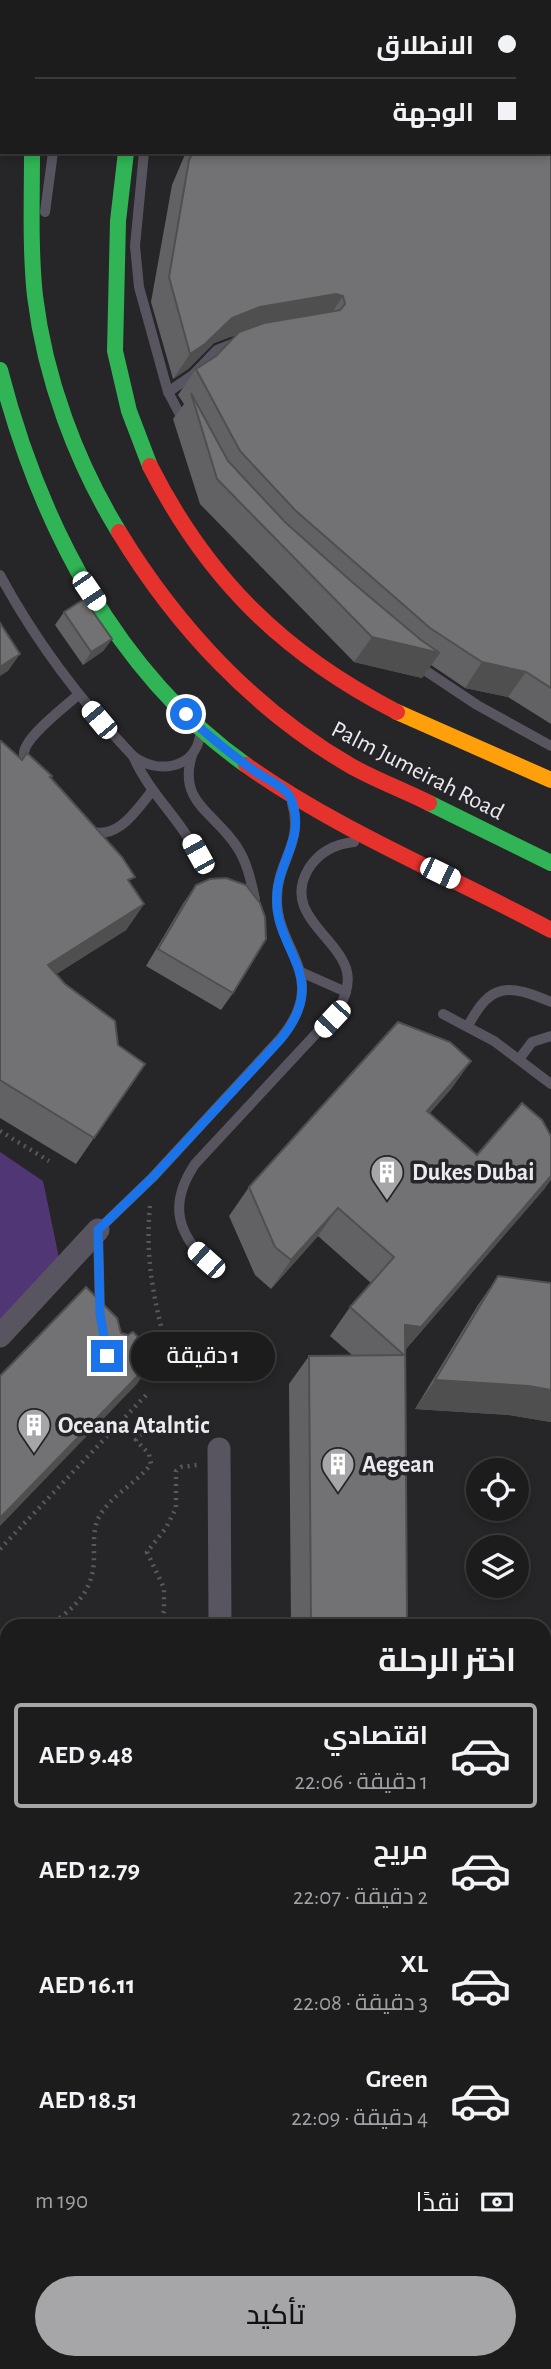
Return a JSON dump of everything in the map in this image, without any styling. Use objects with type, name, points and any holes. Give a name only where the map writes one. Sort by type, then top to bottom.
[{"type":"main road","name":"Palm Jumeirah Road","points":[[32,154],[33,268],[47,360],[80,459],[117,533],[142,572],[200,645],[233,678],[306,737],[345,762],[551,863]]},
{"type":"main road","name":"Palm Jumeirah Road","points":[[126,154],[118,217],[115,356],[128,408],[146,460],[170,508],[200,553],[235,595],[313,663],[403,716],[551,779]]},
{"type":"main road","points":[[101,265],[115,356]]},
{"type":"main road","points":[[0,370],[15,429],[30,471],[67,552],[89,591],[141,664],[202,730],[289,795],[551,930]]},
{"type":"street","points":[[0,1336],[98,1230]]},
{"type":"street","points":[[219,1456],[220,1619]]},
{"type":"lane","points":[[33,268],[47,203],[53,154]]},
{"type":"lane","points":[[144,154],[136,234],[139,287],[167,392],[189,433]]},
{"type":"lane","points":[[167,392],[193,375],[217,350],[244,340]]},
{"type":"lane","points":[[0,575],[40,643],[78,695],[133,756],[143,764],[169,768],[192,755]]},
{"type":"lane","points":[[408,659],[477,705],[551,746]]},
{"type":"lane","points":[[36,778],[26,762],[25,747],[32,737],[78,695]]},
{"type":"lane","points":[[202,730],[188,767],[188,781],[192,794],[237,846],[246,863],[254,899]]},
{"type":"lane","points":[[133,756],[152,791],[178,821],[198,854]]},
{"type":"lane","points":[[80,826],[97,834],[113,830],[123,825],[152,791]]},
{"type":"lane","points":[[102,1327],[98,1230],[153,1177],[292,1025],[299,1009],[301,972],[285,941],[277,912],[278,883],[294,840],[295,817],[289,795]]},
{"type":"lane","points":[[206,1260],[192,1247],[183,1232],[179,1196],[185,1179],[195,1164],[332,1019],[346,992],[346,970],[342,959],[310,920],[303,905],[302,889],[306,873],[314,860],[326,850],[342,844],[372,840]]},
{"type":"lane","points":[[301,972],[346,992]]},
{"type":"lane","points":[[468,1026],[481,1002],[497,991],[516,991],[551,1002]]},
{"type":"lane","points":[[443,1014],[520,1058],[551,1084]]},
{"type":"lane","points":[[520,1058],[532,1042],[551,1035]]},
{"type":"path","points":[[0,1131],[49,1161]]},
{"type":"path","points":[[153,1177],[148,1219],[149,1261],[154,1301],[165,1342]]},
{"type":"path","points":[[0,1549],[147,1394]]},
{"type":"path","points":[[58,1619],[74,1608],[88,1588],[94,1567],[94,1532],[98,1520],[110,1504],[151,1464],[149,1454],[136,1440],[156,1419]]},
{"type":"path","points":[[161,1619],[164,1611],[164,1588],[147,1552],[166,1528],[176,1507],[176,1471],[181,1466],[219,1456]]},
{"type":"shaded area","points":[[0,1152],[43,1181],[63,1277],[0,1344]]},
{"type":"building","points":[[192,154],[551,154],[551,688],[526,672],[482,662],[430,628],[296,511],[240,451],[196,369],[216,356],[239,332],[264,323],[340,310],[345,304],[343,296],[336,294],[260,307],[232,318],[205,344],[190,354],[169,277]]},
{"type":"building","points":[[191,393],[228,461],[285,522],[352,582],[440,653],[372,637],[217,479]]},
{"type":"building","points":[[84,599],[112,639],[91,652],[64,612]]},
{"type":"building","points":[[0,623],[20,654],[0,667]]},
{"type":"building","points":[[1,741],[22,760],[27,753],[52,776],[50,777],[122,857],[135,877],[128,880],[144,904],[48,965],[65,984],[115,1021],[118,1045],[145,1064],[94,1138],[0,1080]]},
{"type":"building","points":[[226,878],[246,885],[260,903],[265,917],[266,939],[233,993],[158,949],[196,885],[210,879]]},
{"type":"building","points":[[398,1022],[450,1042],[471,1061],[427,1111],[477,1155],[522,1103],[542,1120],[551,1136],[551,1176],[421,1327],[405,1325],[407,1619],[311,1619],[309,1356],[404,1355],[350,1307],[394,1257],[338,1208],[291,1260],[275,1247],[249,1187]]},
{"type":"building","points":[[498,1276],[551,1283],[551,1390],[435,1380]]},
{"type":"building","name":"Oceana Atalntic","points":[[86,1287],[117,1318],[121,1333],[128,1335],[133,1332],[157,1356],[0,1518],[0,1376]]},
{"type":"traffic: fast","points":[[32,154],[33,278],[46,358],[76,448],[119,532]]},
{"type":"traffic: fast","points":[[126,154],[118,221],[115,351],[129,411],[150,466]]},
{"type":"traffic: fast","points":[[0,370],[36,483],[88,590],[121,639],[158,685],[199,728],[246,765]]},
{"type":"traffic: fast","points":[[429,803],[551,863]]},
{"type":"traffic: slow","points":[[397,712],[551,780]]},
{"type":"traffic: jam","points":[[150,466],[197,544],[253,610],[284,639],[319,665],[397,712]]},
{"type":"traffic: jam","points":[[119,532],[141,567],[192,633],[250,692],[316,744],[351,766],[429,803]]},
{"type":"traffic: jam","points":[[246,765],[357,832],[551,930]]},
{"type":"place","name":"Dukes Dubai","points":[[387,1202]]},
{"type":"place","name":"Oceana Atalntic","points":[[34,1455]]},
{"type":"place","name":"Aegean","points":[[338,1494]]},
{"type":"route","points":[[107,1356],[100,1313],[98,1230],[153,1177],[280,1040],[292,1025],[299,1009],[302,990],[301,972],[280,926],[276,897],[278,883],[294,840],[294,810],[289,795],[230,753],[186,714]]}]
